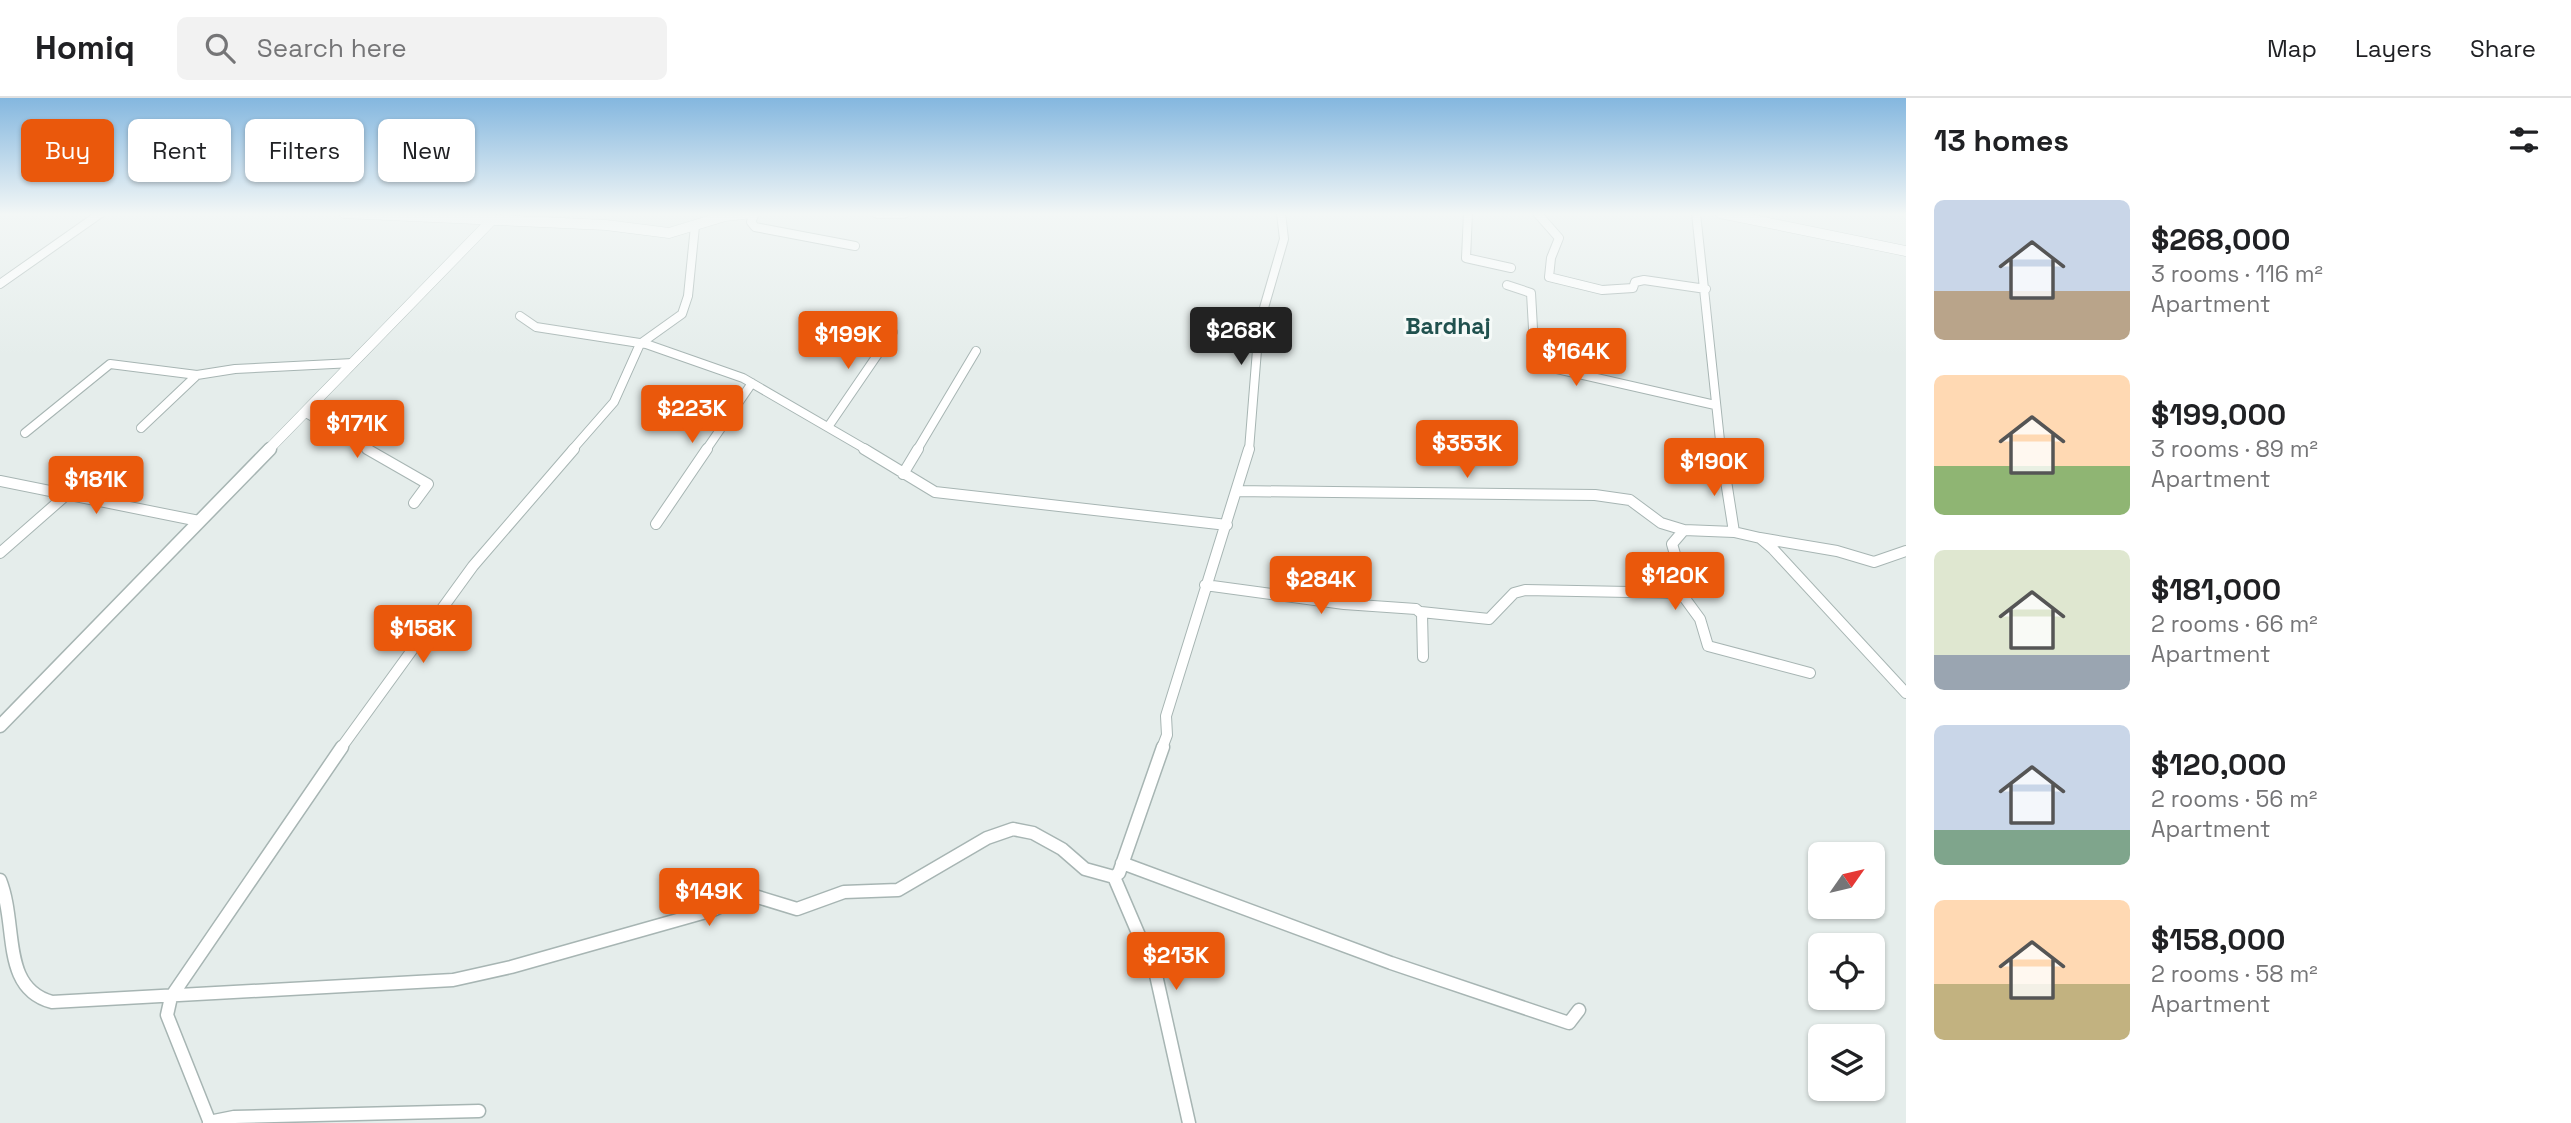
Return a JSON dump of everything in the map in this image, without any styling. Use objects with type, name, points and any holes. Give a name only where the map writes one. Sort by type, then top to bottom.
[{"type":"street","points":[[0,284],[33,261]]},
{"type":"street","points":[[0,726],[452,261]]},
{"type":"street","points":[[479,1111],[234,1116],[210,1122],[167,1015],[171,997],[385,684],[415,650],[473,566],[614,402],[640,344],[682,314],[687,305],[691,261]]},
{"type":"street","points":[[1114,877],[1122,863],[1167,735],[1166,716],[1250,446],[1259,325],[1278,261]]},
{"type":"street","points":[[1479,261],[1511,268]]},
{"type":"street","points":[[1551,261],[1549,277],[1610,289],[1627,290],[1633,288],[1635,282],[1644,280],[1706,289]]},
{"type":"street","points":[[1702,261],[1715,405],[1734,532]]},
{"type":"street","points":[[1507,285],[1531,293],[1535,364],[1715,405]]},
{"type":"street","points":[[520,316],[542,328],[589,334],[669,351],[752,383],[935,492],[1227,525]]},
{"type":"street","points":[[828,427],[893,332]]},
{"type":"street","points":[[903,474],[976,351]]},
{"type":"street","points":[[25,433],[110,364],[197,375],[235,369],[353,363]]},
{"type":"street","points":[[141,428],[197,375]]},
{"type":"street","points":[[656,524],[752,383]]},
{"type":"street","points":[[306,413],[428,484],[414,503]]},
{"type":"street","points":[[0,481],[199,521]]},
{"type":"street","points":[[1237,491],[1595,495],[1630,500],[1661,523],[1684,530],[1734,532],[1837,551],[1874,562],[1886,561],[1906,551]]},
{"type":"street","points":[[0,553],[65,496]]},
{"type":"street","points":[[1681,593],[1684,585],[1672,544],[1684,530]]},
{"type":"street","points":[[1760,538],[1906,693]]},
{"type":"street","points":[[1205,585],[1344,604],[1416,609],[1421,612],[1489,619],[1514,593],[1525,590],[1681,593]]},
{"type":"street","points":[[1681,593],[1700,619],[1708,646],[1811,673]]},
{"type":"street","points":[[1421,612],[1423,657]]},
{"type":"street","points":[[0,880],[5,903],[2,931],[4,958],[13,982],[29,998],[52,1002],[453,980],[511,967],[713,910],[748,894],[762,896],[797,909],[844,892],[898,890],[918,881],[995,834],[1013,829],[1038,835],[1085,869],[1114,877]]},
{"type":"street","points":[[1122,863],[1391,963],[1569,1023],[1579,1010]]},
{"type":"street","points":[[1114,877],[1156,975],[1189,1123]]},
{"type":"district","name":"Bardhaj","points":[[1448,326]]}]
